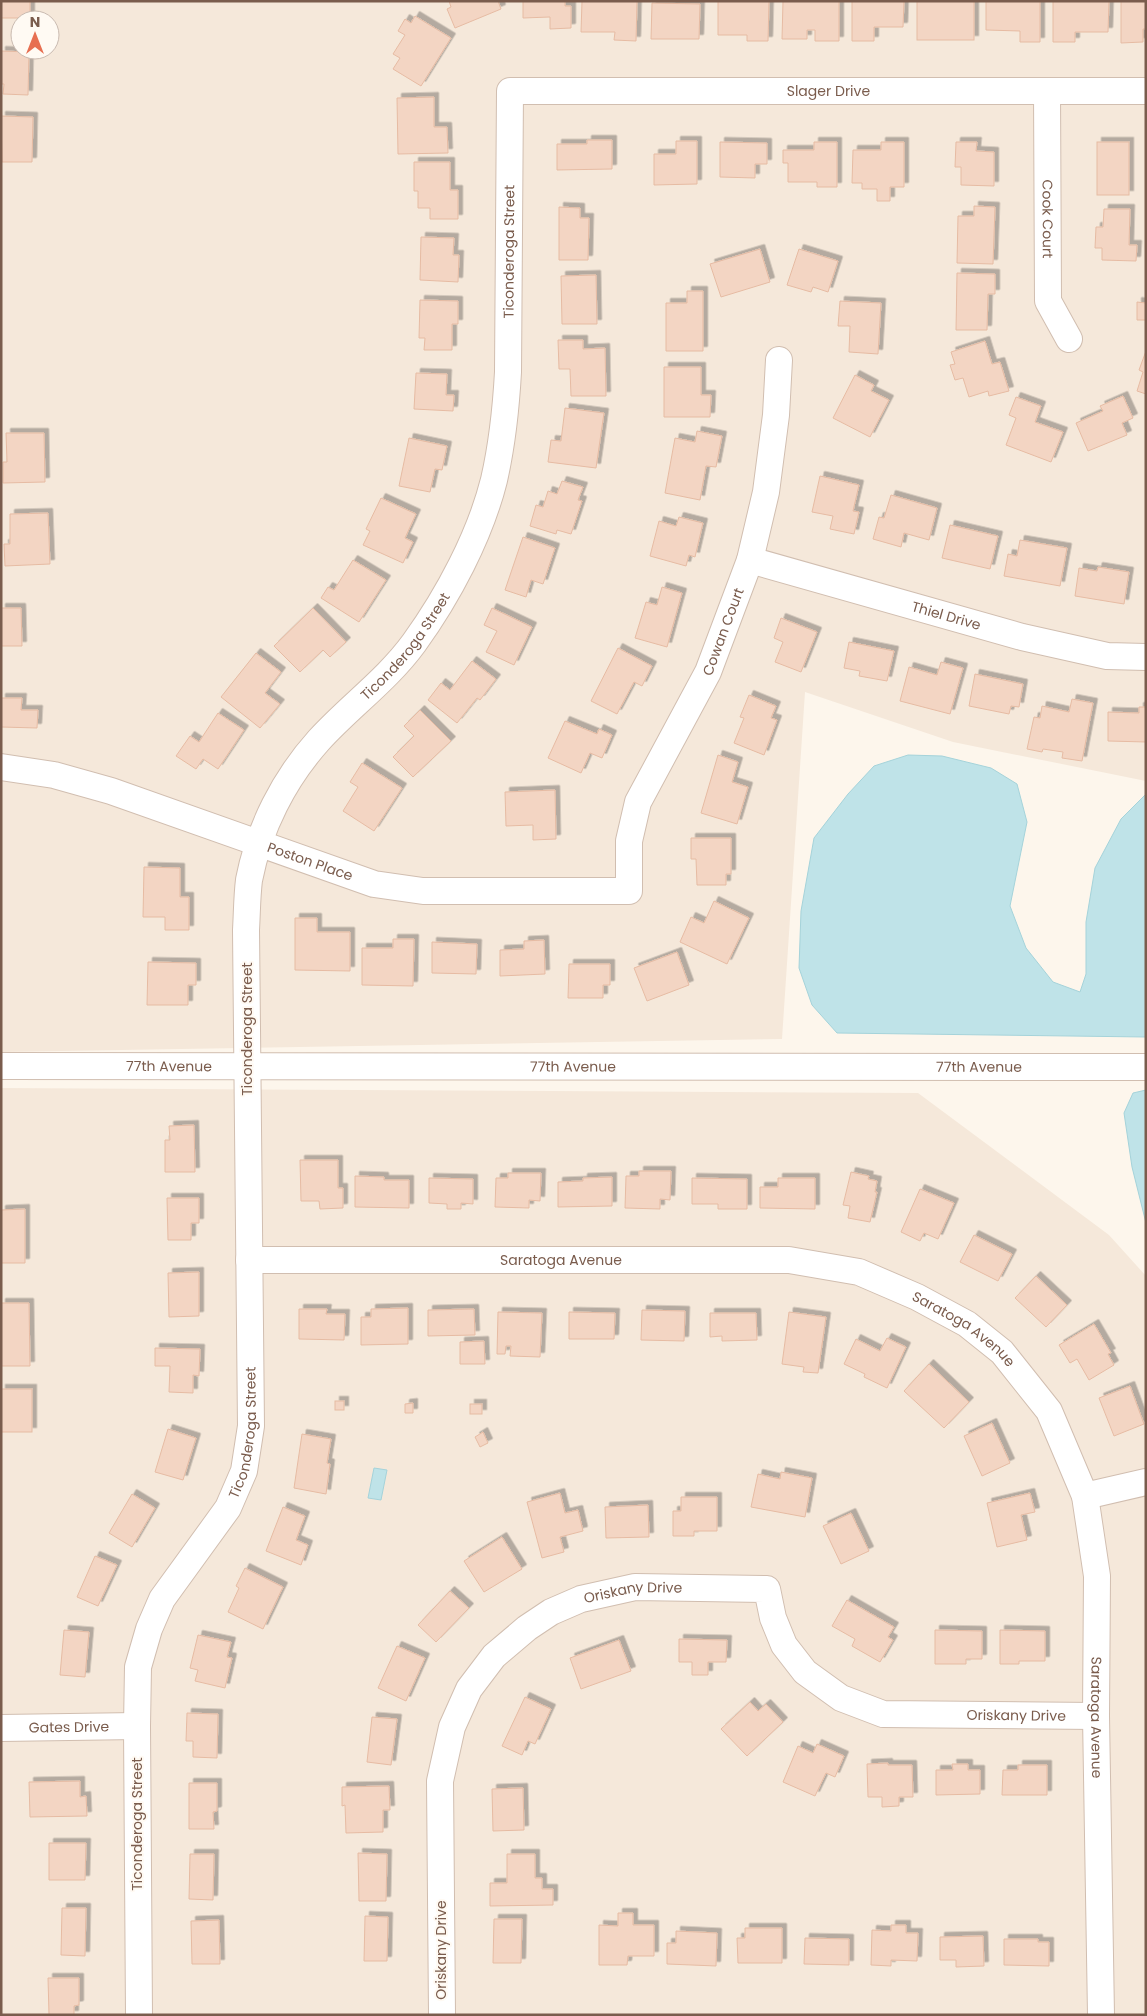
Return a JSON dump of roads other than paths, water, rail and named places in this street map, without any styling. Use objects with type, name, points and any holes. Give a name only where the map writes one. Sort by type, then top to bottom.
[{"type":"street","name":"Slager Drive","points":[[510,91],[1146,91]]},
{"type":"street","name":"Ticonderoga Street","points":[[139,2015],[138,1667],[149,1629],[162,1599],[228,1508],[244,1471],[251,1426],[246,930],[249,882],[258,843],[273,806],[296,769],[320,740],[383,680],[414,643],[443,598],[475,538],[494,481],[505,416],[508,372],[510,91]]},
{"type":"street","name":"Cook Court","points":[[1047,91],[1048,301],[1069,339]]},
{"type":"street","name":"Cowan Court","points":[[628,891],[629,841],[638,802],[708,672],[750,560],[766,492],[776,415],[779,360]]},
{"type":"street","name":"Thiel Drive","points":[[750,560],[1022,637],[1107,656],[1146,657]]},
{"type":"street","name":"Poston Place","points":[[1,767],[54,775],[111,791],[374,884],[423,891],[628,891]]},
{"type":"street","name":"77th Avenue","points":[[1,1066],[1146,1067]]},
{"type":"street","name":"Saratoga Avenue","points":[[249,1260],[790,1260],[859,1272],[918,1297],[967,1324],[1002,1352],[1049,1411],[1086,1496],[1096,1576],[1096,1716],[1101,2015]]},
{"type":"street","points":[[1086,1496],[1146,1482]]},
{"type":"street","name":"Oriskany Drive","points":[[442,2015],[440,1781],[452,1727],[469,1689],[494,1656],[527,1628],[551,1612],[581,1599],[635,1587],[767,1589],[773,1618],[784,1645],[805,1672],[841,1698],[883,1714],[1096,1716]]},
{"type":"street","name":"Gates Drive","points":[[1,1728],[137,1726]]},
{"type":"water","points":[[908,755],[942,756],[991,768],[1017,784],[1027,822],[1010,906],[1026,948],[1053,982],[1080,992],[1086,974],[1086,922],[1095,868],[1121,819],[1146,794],[1146,1037],[837,1033],[812,1005],[799,968],[801,911],[814,838],[848,794],[874,766]]},
{"type":"water","points":[[1146,1090],[1146,1223],[1132,1167],[1124,1113],[1133,1093]]},
{"type":"water","points":[[374,1468],[387,1470],[381,1500],[368,1498]]}]
